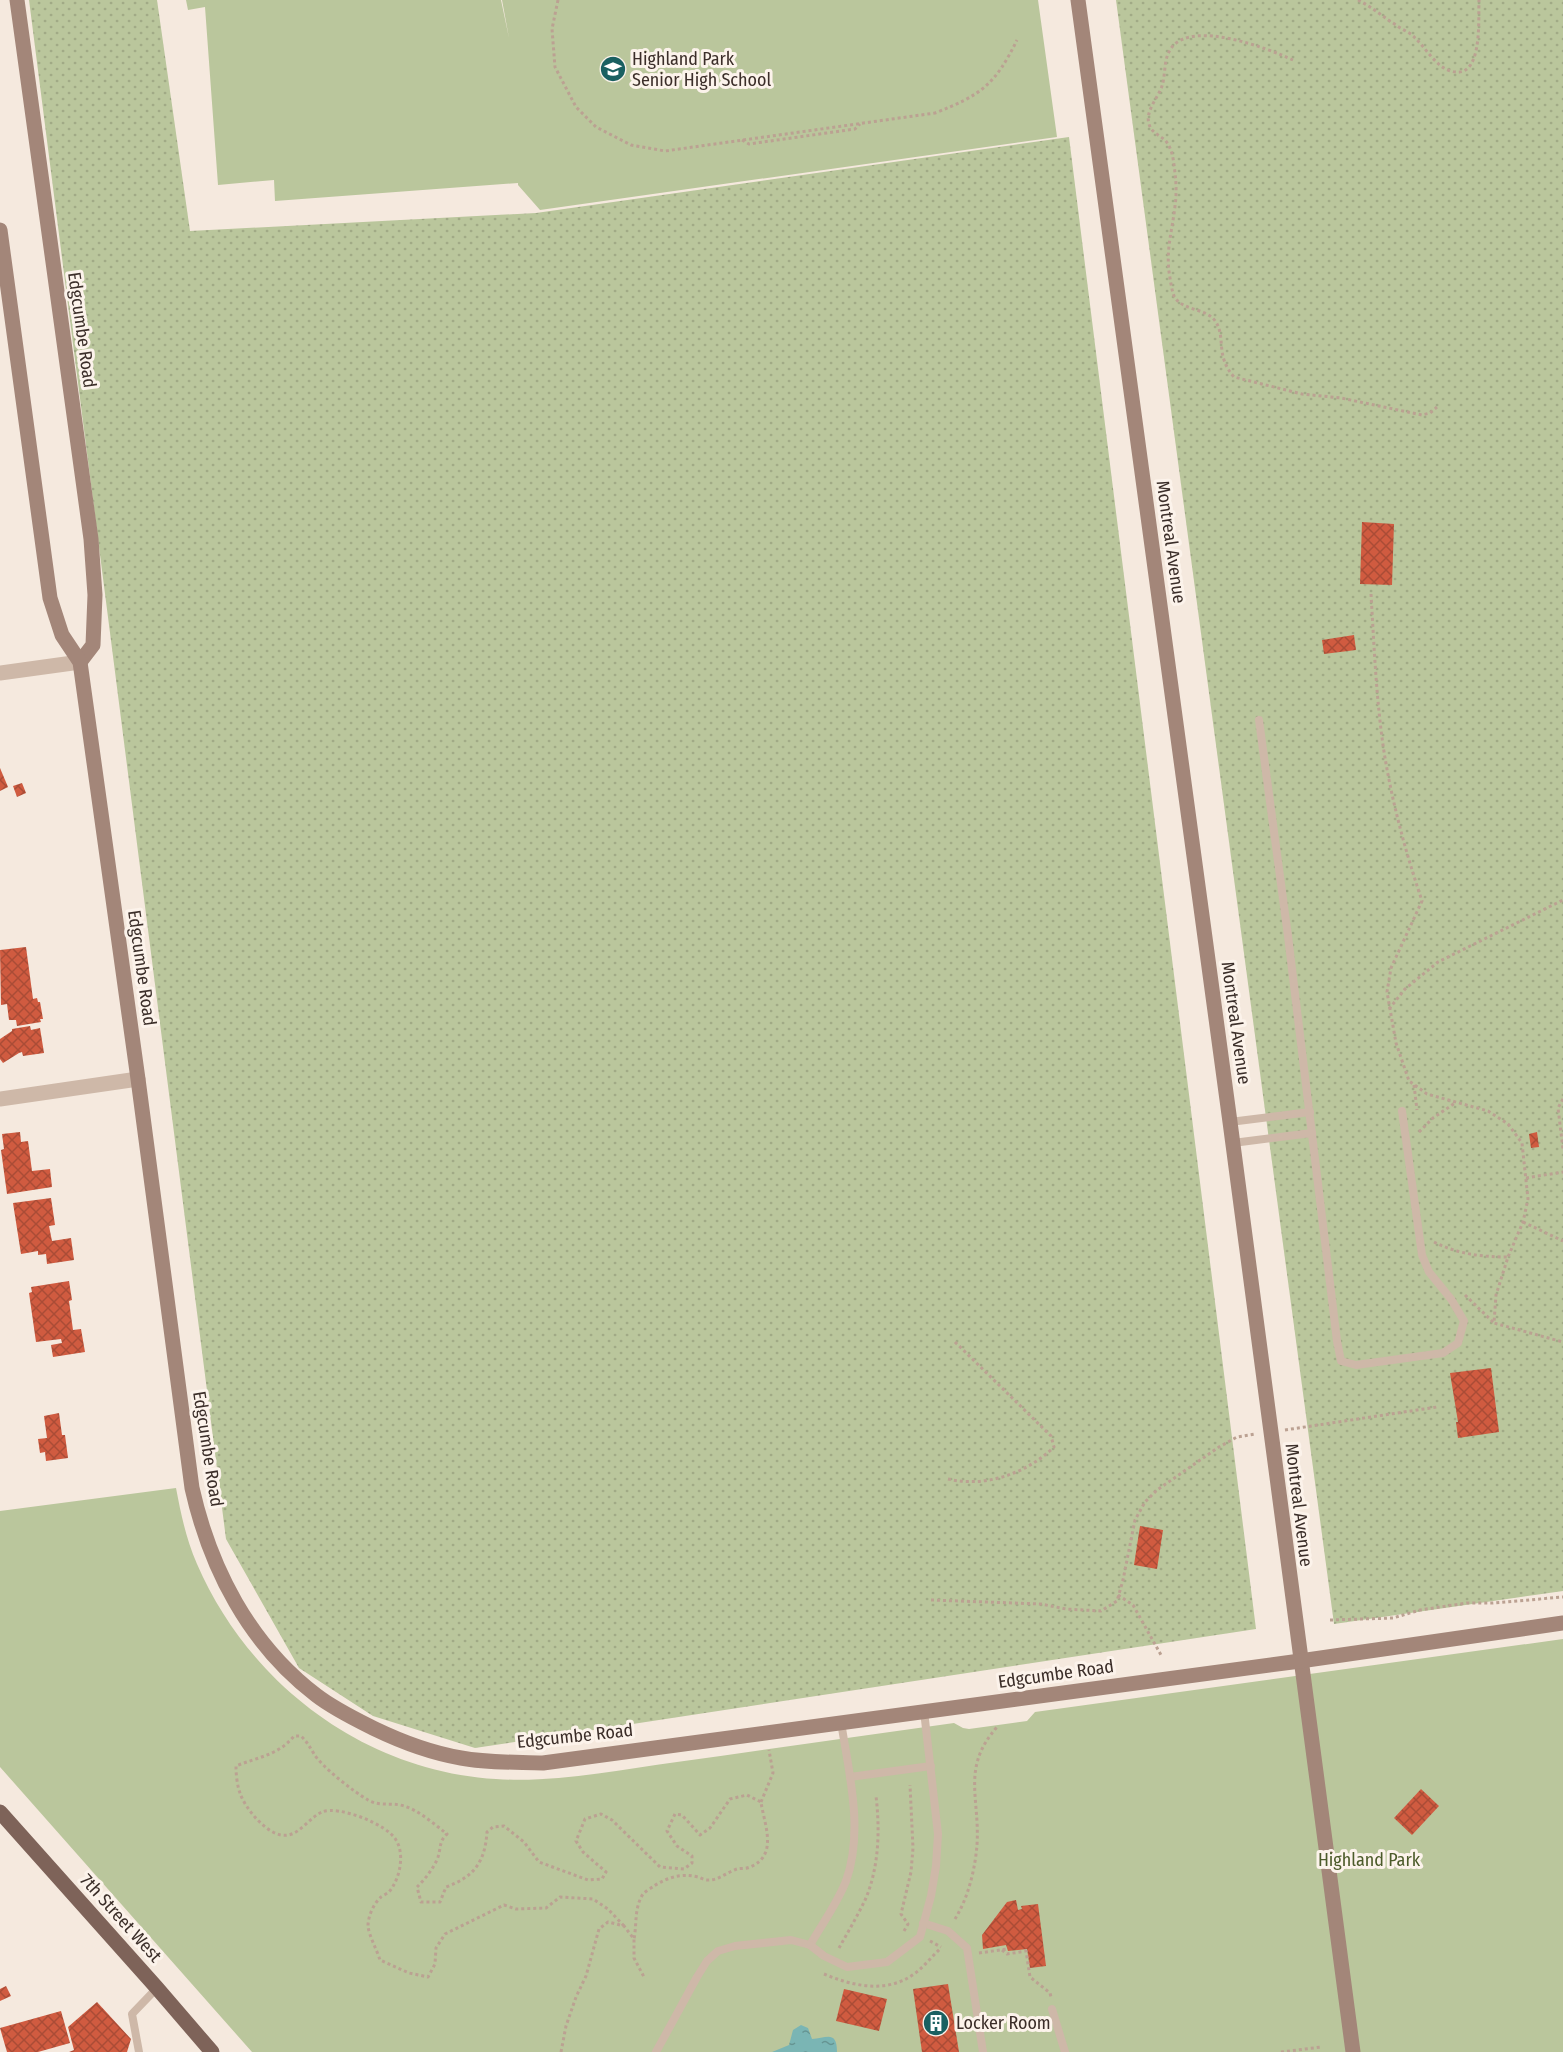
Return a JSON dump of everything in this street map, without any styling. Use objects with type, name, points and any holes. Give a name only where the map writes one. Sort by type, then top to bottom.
[{"type":"main road","name":"7th Street West","points":[[0,1812],[212,2052]]},
{"type":"street","name":"Edgcumbe Road","points":[[17,0],[91,538],[95,595],[93,645],[80,662]]},
{"type":"street","name":"Montreal Avenue","points":[[1078,0],[1233,1143],[1353,2052]]},
{"type":"street","name":"Edgcumbe Road","points":[[0,230],[51,598],[62,635],[80,662],[192,1488],[198,1518],[209,1551],[241,1613],[286,1670],[316,1695],[349,1716],[426,1750],[461,1758],[497,1762],[543,1763],[1300,1661],[1563,1623]]},
{"type":"street","points":[[0,673],[80,662]]},
{"type":"street","points":[[0,1099],[138,1079]]},
{"type":"lane","points":[[1259,720],[1287,924],[1337,1341],[1341,1361],[1356,1365],[1443,1353],[1458,1343],[1464,1321],[1451,1299],[1429,1272],[1422,1256],[1402,1111]]},
{"type":"lane","points":[[1230,1122],[1310,1112]]},
{"type":"lane","points":[[1233,1143],[1312,1133]]},
{"type":"lane","points":[[656,2052],[707,1960],[718,1951],[744,1945],[791,1940],[810,1945],[824,1956],[848,1967],[886,1962],[920,1937],[931,1896],[938,1834],[924,1711]]},
{"type":"lane","points":[[810,1945],[838,1898],[852,1859],[854,1816],[841,1722]]},
{"type":"lane","points":[[850,1777],[931,1766]]},
{"type":"lane","points":[[922,1923],[948,1931],[968,1948],[983,2052]]},
{"type":"lane","points":[[139,2052],[132,2014],[157,1988]]},
{"type":"lane","points":[[1052,2009],[1065,2052]]},
{"type":"path","points":[[558,0],[552,29],[555,67],[576,107],[596,127],[631,145],[665,151],[935,113],[964,102],[982,90],[997,76],[1017,40]]},
{"type":"path","points":[[1358,0],[1372,7],[1413,36],[1449,71],[1460,72],[1469,68],[1475,58],[1479,0]]},
{"type":"path","points":[[1293,60],[1254,45],[1217,37],[1186,38],[1172,47],[1165,61],[1163,83],[1148,116],[1149,126],[1170,148],[1174,163],[1175,207],[1167,243],[1167,264],[1174,296],[1183,305],[1209,315],[1216,323],[1223,361],[1234,377],[1302,394],[1341,398],[1422,415],[1430,413],[1437,407]]},
{"type":"path","points":[[1371,594],[1377,695],[1383,746],[1394,805],[1422,901],[1391,968],[1387,992],[1399,1052],[1409,1081],[1414,1085],[1427,1094],[1488,1111],[1508,1124],[1522,1143],[1528,1199],[1523,1222],[1508,1257],[1496,1295],[1494,1323]]},
{"type":"path","points":[[1389,1009],[1405,989],[1438,962],[1563,900]]},
{"type":"path","points":[[1414,1085],[1419,1132],[1433,1118],[1455,1103]]},
{"type":"path","points":[[1563,1099],[1558,1108],[1563,1149]]},
{"type":"path","points":[[1526,1178],[1563,1172]]},
{"type":"path","points":[[1523,1222],[1563,1241]]},
{"type":"path","points":[[1432,1231],[1436,1252]]},
{"type":"path","points":[[1434,1242],[1464,1254],[1508,1257]]},
{"type":"path","points":[[1463,1293],[1494,1323],[1563,1342]]},
{"type":"path","points":[[948,1479],[960,1482],[979,1482],[1007,1476],[1022,1470],[1054,1447],[1051,1436],[954,1341]]},
{"type":"path","points":[[931,1600],[1041,1604],[1066,1609],[1101,1611],[1117,1601],[1135,1520],[1145,1502],[1157,1490],[1237,1437],[1437,1407]]},
{"type":"path","points":[[1118,1595],[1133,1605],[1161,1655]]},
{"type":"path","points":[[1330,1620],[1394,1618],[1420,1610],[1467,1603],[1563,1597]]},
{"type":"path","points":[[955,1919],[968,1893],[977,1845],[974,1792],[976,1763],[983,1743],[997,1727]]},
{"type":"path","points":[[644,1977],[634,1958],[634,1939],[635,1914],[644,1893],[677,1875],[697,1877],[708,1881],[737,1869],[748,1868],[760,1861],[768,1848],[767,1825],[761,1802],[773,1773],[766,1732]]},
{"type":"path","points":[[634,1939],[608,1910],[593,1899],[560,1897],[546,1908],[516,1909],[504,1905],[445,1934],[436,1948],[435,1964],[428,1977],[409,1973],[380,1960],[368,1925],[373,1908],[389,1892],[398,1875],[401,1856],[396,1840],[388,1831],[358,1816],[338,1810],[322,1811],[290,1835],[278,1836],[268,1831],[247,1807],[240,1793],[237,1766],[270,1755],[287,1746],[294,1736],[301,1736],[311,1746],[315,1755],[347,1785],[370,1801],[382,1805],[402,1805],[431,1822],[447,1834],[441,1839],[438,1857],[417,1887],[421,1902],[440,1902],[446,1887],[463,1881],[480,1862],[486,1848],[487,1832],[494,1827],[504,1826],[524,1842],[539,1862],[588,1880],[602,1879],[606,1872],[583,1852],[576,1841],[585,1819],[601,1814],[612,1820],[660,1867],[684,1869],[692,1863],[692,1856],[677,1846],[667,1831],[675,1814],[682,1815],[700,1835],[710,1828],[730,1799],[747,1795],[761,1802]]},
{"type":"path","points":[[902,1935],[909,1924],[901,1914],[911,1872],[913,1848],[910,1785]]},
{"type":"path","points":[[838,1949],[866,1897],[874,1870],[879,1842],[876,1796]]},
{"type":"path","points":[[561,2052],[566,2026],[586,1976],[600,1929],[608,1922],[624,1926]]},
{"type":"path","points":[[929,1940],[941,1948],[944,1939]]},
{"type":"path","points":[[968,1955],[1007,1949]]},
{"type":"path","points":[[1002,1950],[1007,1954],[1026,1951],[1030,1977],[1050,1993],[1052,2009]]},
{"type":"path","points":[[1281,2052],[1321,2047]]},
{"type":"green space","points":[[29,0],[157,0],[190,231],[536,213],[1069,137],[1256,1629],[475,1748],[373,1716],[299,1668],[226,1539]]},
{"type":"green space","name":"Highland Park Senior High School","points":[[186,0],[501,0],[509,38],[502,0],[1038,0],[1057,137],[540,210],[518,183],[275,201],[274,180],[218,185],[205,7],[188,10]]},
{"type":"green space","points":[[1116,0],[1563,0],[1563,1591],[1334,1624]]},
{"type":"green space","name":"Highland Park","points":[[176,1488],[193,1555],[219,1607],[247,1647],[280,1683],[317,1714],[357,1739],[401,1759],[447,1772],[496,1779],[519,1780],[587,1775],[954,1723],[969,1729],[1027,1721],[1035,1712],[1563,1639],[1563,2052],[252,2052],[0,1767],[0,1511]]},
{"type":"water","points":[[801,2025],[808,2028],[812,2039],[833,2038],[837,2052],[772,2052],[789,2045],[793,2030]]},
{"type":"building","points":[[1362,522],[1394,524],[1392,585],[1360,584]]},
{"type":"building","points":[[1354,635],[1356,650],[1324,654],[1322,640]]},
{"type":"building","points":[[0,768],[8,787],[0,791]]},
{"type":"building","points":[[22,783],[26,793],[17,797],[13,786]]},
{"type":"building","points":[[26,947],[33,999],[37,998],[40,1002],[43,1019],[40,1019],[41,1022],[17,1026],[16,1020],[9,1020],[7,1004],[1,1005],[0,950]]},
{"type":"building","points":[[30,1026],[31,1030],[40,1028],[44,1053],[23,1056],[22,1052],[3,1063],[0,1059],[0,1039],[12,1029]]},
{"type":"building","points":[[20,1132],[21,1142],[28,1141],[32,1171],[50,1169],[52,1187],[7,1194],[1,1150],[4,1149],[2,1134]]},
{"type":"building","points":[[1537,1132],[1539,1147],[1531,1148],[1529,1134]]},
{"type":"building","points":[[51,1198],[55,1225],[49,1226],[52,1241],[71,1238],[74,1260],[47,1264],[46,1254],[38,1255],[38,1251],[21,1254],[13,1203]]},
{"type":"building","points":[[69,1281],[73,1330],[81,1329],[85,1352],[53,1357],[51,1345],[62,1343],[61,1339],[36,1342],[29,1293],[32,1292],[31,1287]]},
{"type":"building","points":[[1491,1368],[1499,1432],[1458,1438],[1456,1422],[1458,1422],[1450,1373]]},
{"type":"building","points":[[59,1413],[68,1458],[46,1461],[45,1452],[40,1453],[38,1439],[47,1438],[44,1416]]},
{"type":"building","points":[[1140,1526],[1163,1530],[1157,1569],[1134,1565]]},
{"type":"building","points":[[1421,1789],[1439,1806],[1412,1835],[1394,1818]]},
{"type":"building","points":[[1016,1900],[1018,1910],[1022,1909],[1021,1906],[1038,1904],[1046,1966],[1030,1968],[1027,1949],[1008,1951],[1006,1945],[983,1949],[982,1935],[1007,1902]]},
{"type":"building","name":"Locker Room","points":[[948,1984],[959,2052],[922,2052],[913,1989]]},
{"type":"building","points":[[6,1986],[11,1996],[0,2001],[0,1989]]},
{"type":"building","points":[[844,1989],[887,1999],[879,2031],[836,2021]]},
{"type":"building","points":[[97,2002],[131,2039],[127,2052],[69,2052],[74,2050],[68,2027]]},
{"type":"building","points":[[61,2011],[70,2043],[38,2052],[7,2052],[0,2028]]},
{"type":"place","name":"Highland Park Senior High School","points":[[613,69]]},
{"type":"place","name":"Locker Room","points":[[936,2023]]}]
